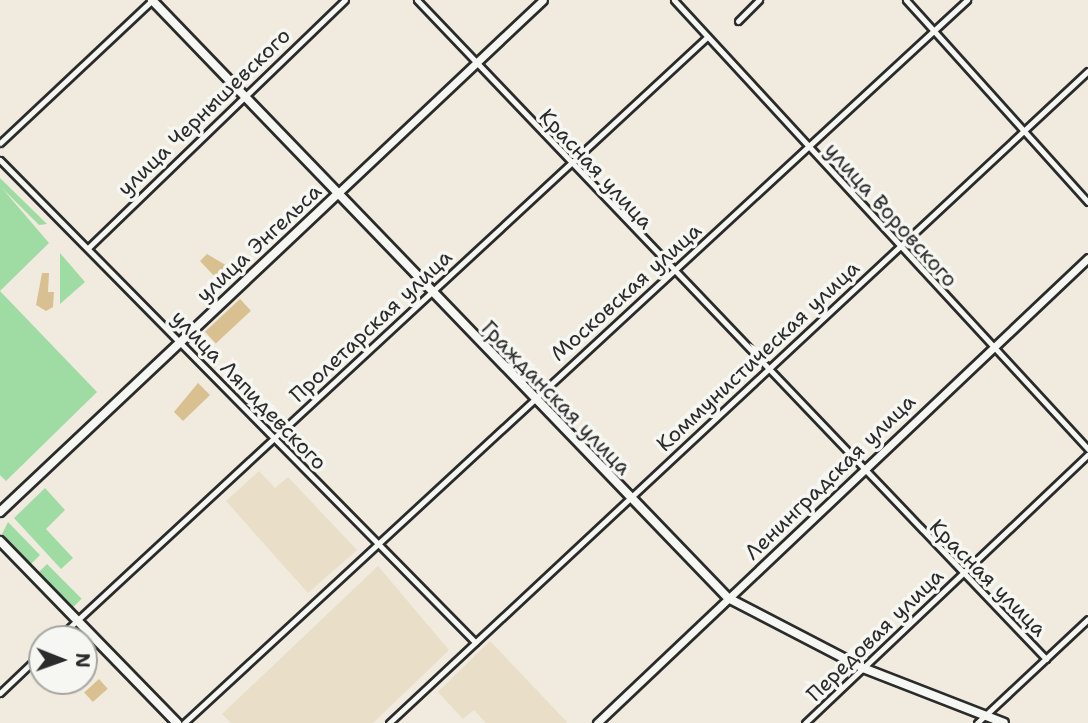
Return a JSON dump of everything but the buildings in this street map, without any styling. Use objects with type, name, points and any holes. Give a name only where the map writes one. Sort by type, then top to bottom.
[{"type":"main road","name":"Гражданская улица","points":[[151,0],[628,499],[728,598],[863,668],[1004,723]]},
{"type":"main road","name":"улица Энгельса","points":[[0,512],[336,195]]},
{"type":"main road","points":[[0,541],[178,723]]},
{"type":"street","points":[[0,143],[151,0]]},
{"type":"street","name":"улица Чернышевского","points":[[88,248],[241,97],[345,0]]},
{"type":"street","name":"Красная улица","points":[[418,0],[568,164],[1046,659]]},
{"type":"street","name":"улица Энгельса","points":[[336,195],[543,0]]},
{"type":"street","name":"улица Воровского","points":[[674,0],[1088,451]]},
{"type":"street","points":[[738,21],[758,0]]},
{"type":"street","points":[[906,0],[1022,132],[1088,202]]},
{"type":"street","name":"Московская улица","points":[[178,723],[967,0]]},
{"type":"street","name":"Пролетарская улица","points":[[72,625],[707,37]]},
{"type":"street","name":"Коммунистическая улица","points":[[389,723],[897,246],[1088,71]]},
{"type":"street","name":"улица Ляпидевского","points":[[0,160],[475,642]]},
{"type":"street","name":"Ленинградская улица","points":[[597,723],[1088,258]]},
{"type":"street","name":"Передовая улица","points":[[805,723],[1088,451]]},
{"type":"street","points":[[978,723],[1088,618]]},
{"type":"street","points":[[0,693],[28,666]]},
{"type":"shaded area","points":[[259,471],[275,488],[288,477],[357,550],[308,593],[226,501]]},
{"type":"shaded area","points":[[378,566],[449,650],[373,723],[231,723],[222,714]]},
{"type":"shaded area","points":[[490,641],[566,723],[486,723],[474,710],[463,719],[438,692]]},
{"type":"green space","points":[[0,178],[47,224],[39,225],[2,188],[49,243],[0,291]]},
{"type":"green space","points":[[60,253],[85,282],[60,304]]},
{"type":"green space","points":[[0,291],[97,392],[6,481],[0,475]]},
{"type":"green space","points":[[45,488],[65,510],[46,529],[73,558],[61,569],[14,518]]},
{"type":"green space","points":[[8,522],[40,555],[30,565],[2,534]]},
{"type":"green space","points":[[47,564],[82,599],[72,608],[38,573]]}]
